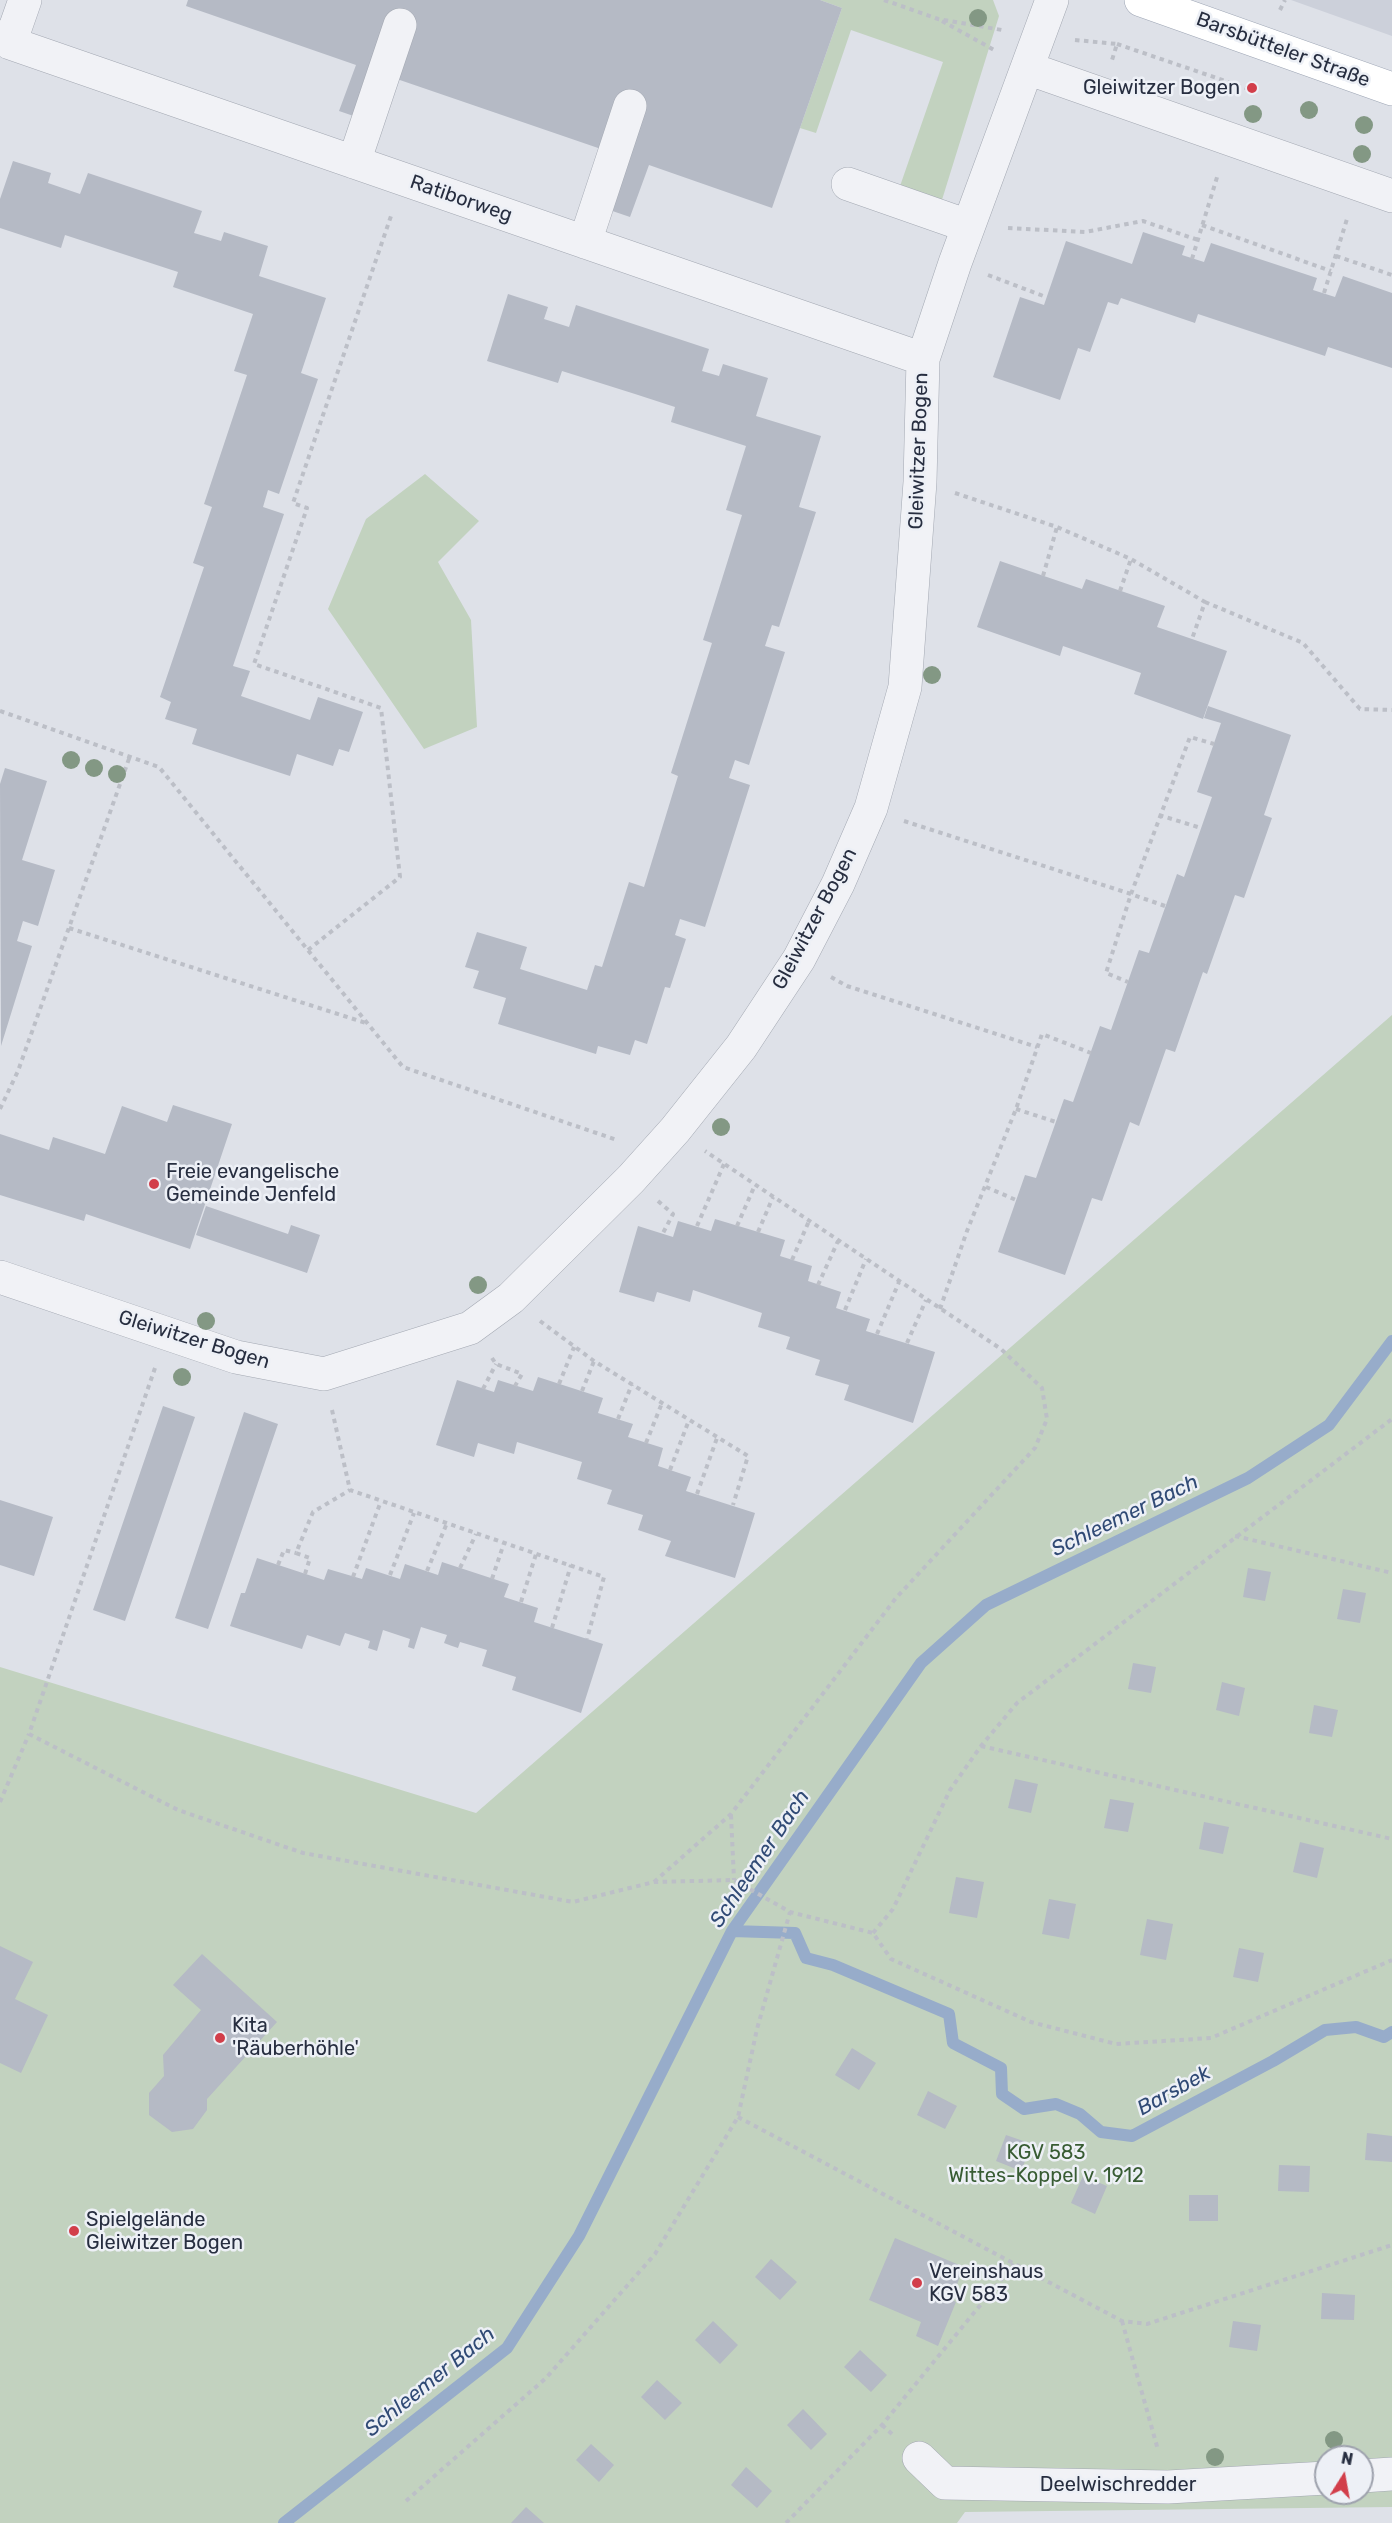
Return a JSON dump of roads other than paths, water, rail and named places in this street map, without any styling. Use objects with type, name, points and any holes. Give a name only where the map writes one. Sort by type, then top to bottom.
[{"type":"main road","name":"Barsbütteler Straße","points":[[1141,0],[1392,89]]},
{"type":"street","points":[[5,40],[25,0]]},
{"type":"street","name":"Gleiwitzer Bogen","points":[[0,1277],[236,1357],[324,1374],[470,1328],[511,1298],[665,1142],[741,1047],[799,960],[838,884],[871,808],[905,687],[920,482],[923,359],[968,226],[1052,0]]},
{"type":"street","points":[[354,162],[400,24]]},
{"type":"street","name":"Ratiborweg","points":[[5,40],[923,359]]},
{"type":"street","points":[[1027,68],[1392,196]]},
{"type":"street","points":[[585,242],[630,106]]},
{"type":"street","points":[[848,184],[968,226]]},
{"type":"street","name":"Deelwischredder","points":[[919,2458],[945,2483],[1168,2487],[1314,2479]]},
{"type":"street","points":[[1374,2475],[1392,2474]]},
{"type":"waterway","name":"Schleemer Bach","points":[[284,2523],[507,2348],[579,2236],[732,1931],[921,1663],[986,1605],[1248,1478],[1329,1425],[1392,1341]]},
{"type":"waterway","name":"Barsbek","points":[[732,1931],[795,1933],[806,1958],[833,1965],[949,2014],[953,2043],[1001,2068],[1002,2094],[1024,2109],[1056,2104],[1080,2114],[1101,2132],[1132,2136],[1273,2061],[1325,2030],[1356,2027],[1384,2037],[1392,2032]]},
{"type":"place","name":"Gleiwitzer Bogen","points":[[1252,88]]},
{"type":"place","name":"Freie evangelische Gemeinde Jenfeld","points":[[154,1184]]},
{"type":"place","name":"Kita 'Räuberhöhle'","points":[[220,2038]]},
{"type":"place","name":"Spielgelände Gleiwitzer Bogen","points":[[74,2231]]},
{"type":"place","name":"Vereinshaus KGV 583","points":[[917,2283]]},
{"type":"park label","name":"KGV 583 Wittes-Koppel v. 1912","points":[[1046,2164]]}]
